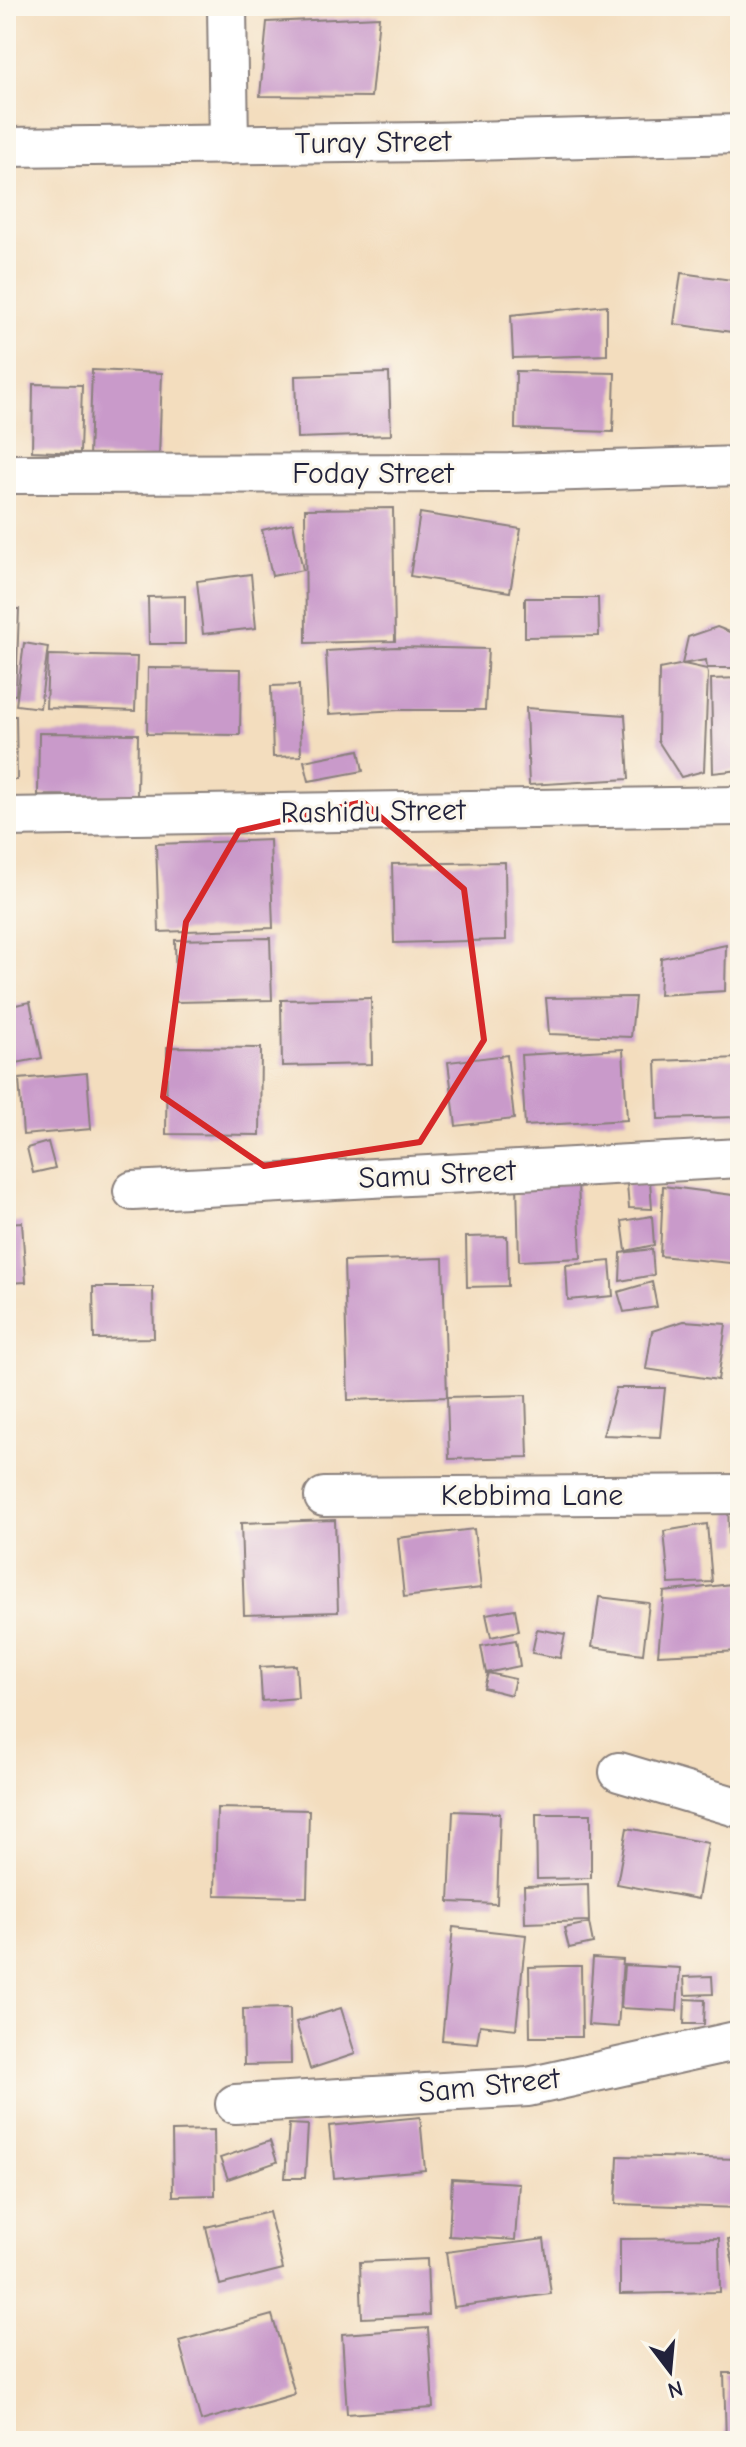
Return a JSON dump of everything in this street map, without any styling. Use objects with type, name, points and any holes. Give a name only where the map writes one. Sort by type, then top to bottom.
[{"type":"street","points":[[227,6],[229,145]]},
{"type":"street","name":"Turay Street","points":[[6,147],[740,134]]},
{"type":"street","name":"Foday Street","points":[[6,474],[509,473],[740,466]]},
{"type":"street","name":"Rashidu Street","points":[[6,817],[740,806]]},
{"type":"street","name":"Samu Street","points":[[133,1191],[740,1158]]},
{"type":"street","name":"Kebbima Lane","points":[[324,1497],[740,1494]]},
{"type":"street","points":[[619,1772],[740,1808]]},
{"type":"street","name":"Sam Street","points":[[235,2104],[528,2087],[740,2040]]},
{"type":"highlighted area","points":[[363,802],[464,889],[484,1040],[420,1142],[264,1166],[163,1097],[186,922],[239,831]]},
{"type":"building","points":[[379,17],[371,97],[260,96],[267,22]]},
{"type":"building","points":[[681,273],[740,281],[739,333],[674,324]]},
{"type":"building","points":[[607,305],[607,355],[513,358],[511,315]]},
{"type":"building","points":[[92,370],[162,373],[159,458],[89,457]]},
{"type":"building","points":[[516,371],[615,373],[613,432],[515,429]]},
{"type":"building","points":[[389,373],[391,435],[297,438],[295,376]]},
{"type":"building","points":[[33,384],[82,385],[80,453],[32,451]]},
{"type":"building","points":[[393,508],[395,641],[306,643],[305,509]]},
{"type":"building","points":[[6,509],[12,510],[8,543],[6,543]]},
{"type":"building","points":[[420,513],[521,529],[510,592],[410,576]]},
{"type":"building","points":[[293,523],[303,570],[272,576],[262,530]]},
{"type":"building","points":[[251,574],[256,628],[203,634],[197,581]]},
{"type":"building","points":[[185,596],[185,644],[149,644],[148,597]]},
{"type":"building","points":[[525,598],[598,598],[599,636],[525,637]]},
{"type":"building","points":[[6,609],[19,609],[16,695],[6,694]]},
{"type":"building","points":[[717,627],[740,636],[740,668],[707,668],[706,660],[682,664],[688,637]]},
{"type":"building","points":[[24,643],[48,647],[40,708],[16,705]]},
{"type":"building","points":[[396,647],[488,649],[485,710],[329,714],[326,651]]},
{"type":"building","points":[[48,655],[137,657],[135,711],[46,708]]},
{"type":"building","points":[[684,664],[707,669],[708,674],[704,771],[681,777],[658,741],[659,669]]},
{"type":"building","points":[[148,668],[241,669],[240,735],[147,734]]},
{"type":"building","points":[[740,678],[740,770],[713,773],[711,679]]},
{"type":"building","points":[[299,685],[301,756],[273,757],[271,686]]},
{"type":"building","points":[[526,708],[625,715],[629,779],[529,785]]},
{"type":"building","points":[[6,716],[16,716],[17,780],[6,780]]},
{"type":"building","points":[[39,733],[138,734],[137,796],[38,795]]},
{"type":"building","points":[[359,750],[363,771],[309,781],[304,761]]},
{"type":"building","points":[[270,840],[273,928],[159,932],[156,844]]},
{"type":"building","points":[[505,862],[506,940],[394,943],[392,864]]},
{"type":"building","points":[[270,938],[272,1000],[176,1002],[175,940]]},
{"type":"building","points":[[726,945],[725,991],[659,995],[661,958]]},
{"type":"building","points":[[635,997],[631,1037],[549,1034],[546,998]]},
{"type":"building","points":[[371,998],[372,1064],[282,1066],[281,1000]]},
{"type":"building","points":[[30,1002],[42,1058],[6,1065],[6,1007]]},
{"type":"building","points":[[167,1047],[261,1048],[260,1135],[166,1134]]},
{"type":"building","points":[[623,1049],[627,1120],[525,1126],[521,1055]]},
{"type":"building","points":[[507,1055],[514,1119],[456,1126],[448,1062]]},
{"type":"building","points":[[740,1058],[740,1117],[658,1119],[656,1061]]},
{"type":"building","points":[[87,1073],[91,1129],[23,1135],[19,1079]]},
{"type":"building","points":[[48,1142],[55,1168],[33,1173],[27,1148]]},
{"type":"building","points":[[578,1181],[581,1258],[519,1261],[517,1183]]},
{"type":"building","points":[[650,1181],[652,1209],[629,1208],[627,1184]]},
{"type":"building","points":[[663,1186],[740,1196],[740,1264],[660,1256]]},
{"type":"building","points":[[652,1216],[654,1245],[626,1251],[622,1221]]},
{"type":"building","points":[[22,1222],[26,1282],[6,1283],[6,1223]]},
{"type":"building","points":[[507,1236],[508,1286],[467,1287],[466,1237]]},
{"type":"building","points":[[652,1249],[654,1275],[620,1281],[621,1253]]},
{"type":"building","points":[[443,1258],[447,1397],[348,1400],[344,1261]]},
{"type":"building","points":[[610,1261],[613,1296],[568,1300],[566,1265]]},
{"type":"building","points":[[652,1282],[657,1307],[624,1312],[618,1292]]},
{"type":"building","points":[[93,1287],[153,1287],[154,1338],[94,1339]]},
{"type":"building","points":[[684,1321],[726,1324],[718,1380],[646,1369],[652,1331]]},
{"type":"building","points":[[616,1388],[665,1388],[660,1437],[603,1435]]},
{"type":"building","points":[[526,1395],[528,1457],[449,1459],[447,1397]]},
{"type":"building","points":[[728,1498],[740,1498],[740,1543],[729,1544]]},
{"type":"building","points":[[335,1520],[338,1612],[244,1615],[241,1523]]},
{"type":"building","points":[[707,1524],[712,1582],[669,1584],[664,1531]]},
{"type":"building","points":[[474,1529],[481,1588],[404,1597],[398,1538]]},
{"type":"building","points":[[740,1583],[740,1651],[658,1655],[664,1592]]},
{"type":"building","points":[[599,1597],[649,1603],[643,1654],[592,1647]]},
{"type":"building","points":[[515,1609],[519,1631],[491,1637],[486,1614]]},
{"type":"building","points":[[537,1629],[565,1634],[560,1658],[532,1653]]},
{"type":"building","points":[[516,1640],[520,1666],[486,1673],[481,1646]]},
{"type":"building","points":[[296,1665],[298,1698],[262,1701],[260,1667]]},
{"type":"building","points":[[488,1673],[515,1679],[511,1695],[484,1688]]},
{"type":"building","points":[[217,1808],[309,1810],[307,1897],[215,1895]]},
{"type":"building","points":[[453,1811],[500,1813],[497,1904],[449,1902]]},
{"type":"building","points":[[536,1814],[591,1814],[591,1878],[537,1879]]},
{"type":"building","points":[[627,1828],[708,1843],[698,1899],[617,1884]]},
{"type":"building","points":[[588,1884],[589,1921],[525,1923],[524,1886]]},
{"type":"building","points":[[589,1923],[593,1943],[569,1948],[564,1928]]},
{"type":"building","points":[[453,1927],[526,1935],[516,2029],[480,2025],[477,2043],[442,2040]]},
{"type":"building","points":[[593,1958],[623,1960],[618,2027],[588,2025]]},
{"type":"building","points":[[624,1965],[680,1968],[677,2011],[621,2008]]},
{"type":"building","points":[[581,1966],[582,2037],[530,2037],[529,1967]]},
{"type":"building","points":[[712,1976],[713,1994],[685,1995],[684,1977]]},
{"type":"building","points":[[685,1999],[705,2000],[704,2024],[684,2024]]},
{"type":"building","points":[[290,2008],[291,2064],[244,2065],[243,2009]]},
{"type":"building","points":[[341,2008],[355,2054],[310,2069],[296,2022]]},
{"type":"building","points":[[420,2117],[425,2170],[334,2178],[329,2126]]},
{"type":"building","points":[[289,2124],[308,2125],[305,2178],[285,2178]]},
{"type":"building","points":[[214,2130],[215,2195],[173,2196],[172,2131]]},
{"type":"building","points":[[270,2141],[277,2162],[228,2179],[220,2158]]},
{"type":"building","points":[[618,2156],[740,2159],[740,2208],[616,2204]]},
{"type":"building","points":[[452,2179],[519,2183],[515,2240],[449,2236]]},
{"type":"building","points":[[269,2212],[283,2269],[220,2285],[206,2227]]},
{"type":"building","points":[[740,2237],[740,2271],[735,2272],[728,2240]]},
{"type":"building","points":[[719,2238],[720,2292],[620,2294],[620,2239]]},
{"type":"building","points":[[544,2239],[551,2294],[454,2307],[446,2252]]},
{"type":"building","points":[[427,2259],[429,2315],[362,2318],[360,2262]]},
{"type":"building","points":[[6,2280],[13,2280],[8,2322],[6,2322]]},
{"type":"building","points":[[272,2315],[295,2394],[201,2421],[179,2341]]},
{"type":"building","points":[[428,2328],[433,2408],[347,2414],[342,2334]]},
{"type":"building","points":[[724,2373],[740,2373],[740,2441],[726,2441]]}]
